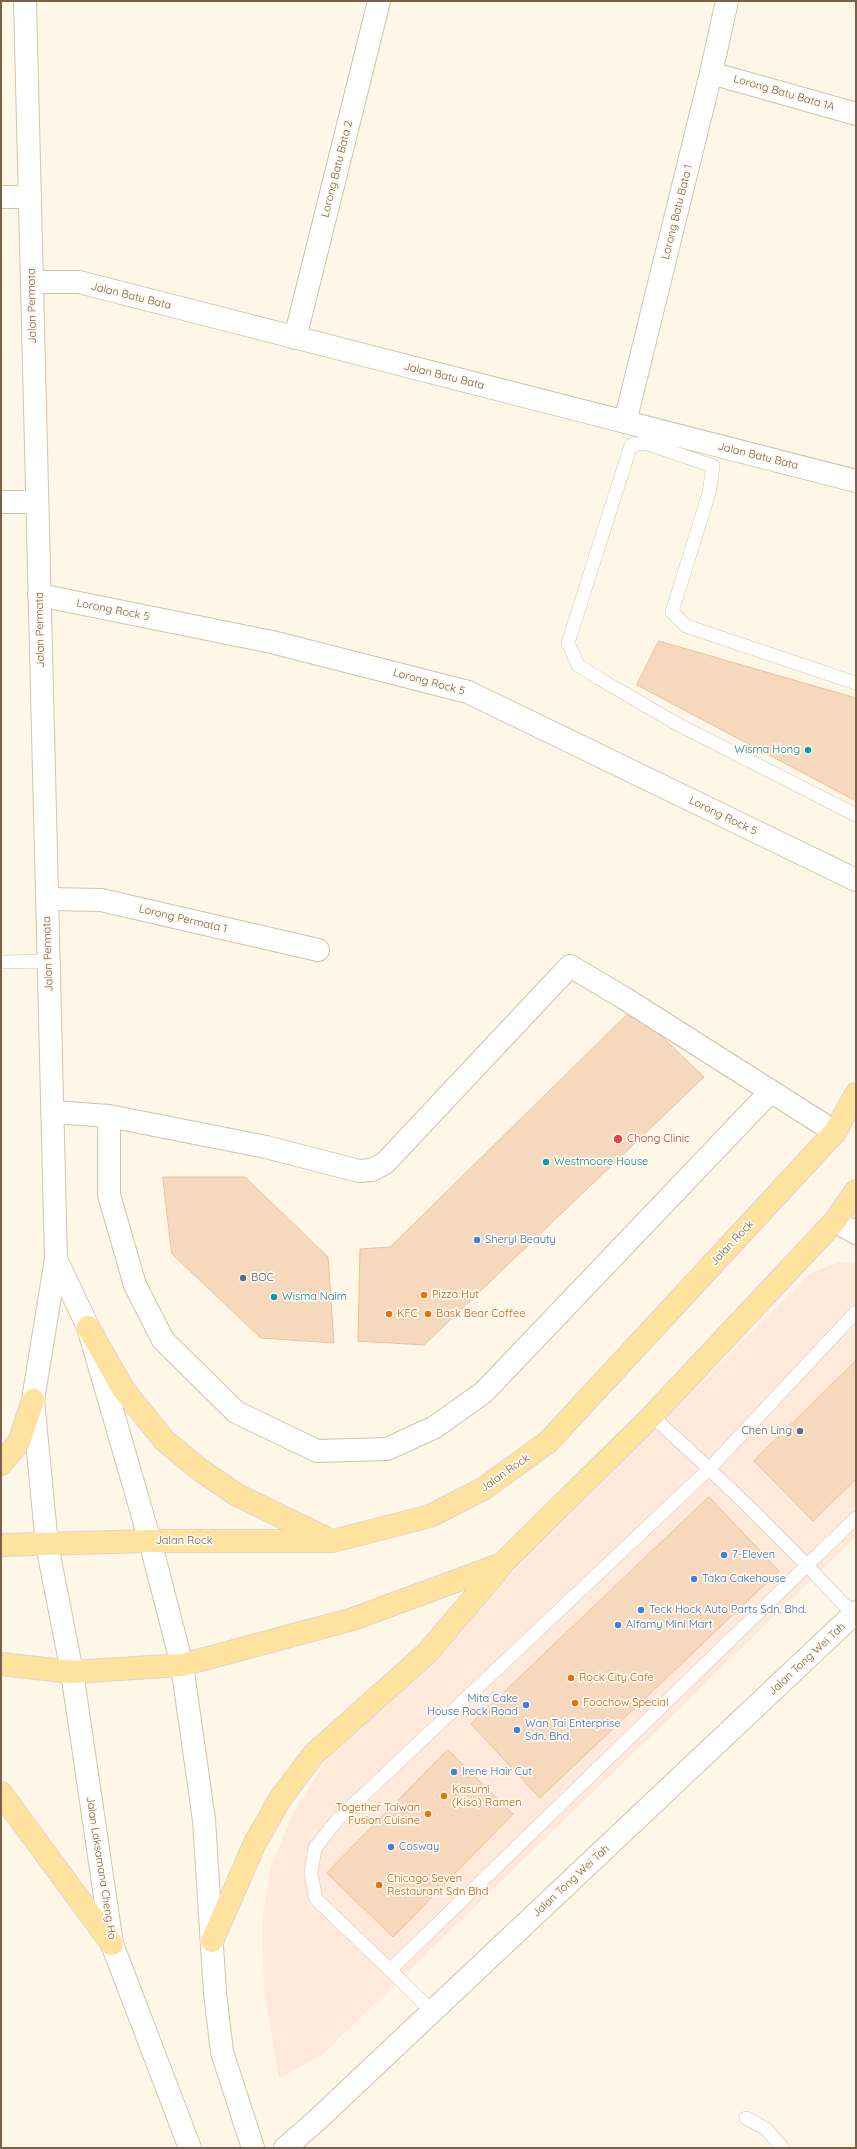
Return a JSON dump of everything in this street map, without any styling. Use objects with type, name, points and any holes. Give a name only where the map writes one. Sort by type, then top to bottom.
[{"type":"main road","name":"Jalan Rock","points":[[1,1545],[47,1545],[150,1541],[333,1541],[430,1516],[483,1489],[548,1442],[835,1132],[856,1094]]},
{"type":"main road","points":[[212,1941],[256,1843],[280,1799],[314,1754],[427,1653],[502,1564],[652,1416],[835,1221],[856,1191]]},
{"type":"main road","points":[[88,1327],[123,1389],[164,1440],[199,1469],[237,1495],[333,1541]]},
{"type":"main road","points":[[1,1464],[19,1442],[33,1400]]},
{"type":"main road","points":[[1,1664],[72,1672],[182,1665],[353,1619],[502,1564]]},
{"type":"main road","points":[[1,1793],[112,1944]]},
{"type":"street","name":"Jalan Permata","points":[[25,1],[56,1259]]},
{"type":"street","name":"Lorong Batu Bata 2","points":[[295,338],[379,1]]},
{"type":"street","name":"Lorong Batu Bata 1","points":[[625,422],[727,1]]},
{"type":"street","name":"Lorong Batu Bata 1A","points":[[711,72],[856,114]]},
{"type":"street","points":[[1,197],[30,197]]},
{"type":"street","name":"Jalan Batu Bata","points":[[32,282],[79,282],[856,481]]},
{"type":"street","points":[[1,502],[37,502]]},
{"type":"street","name":"Lorong Rock 5","points":[[39,595],[272,642],[468,692],[856,880]]},
{"type":"street","name":"Lorong Permata 1","points":[[47,899],[101,900],[318,950]]},
{"type":"street","points":[[52,1112],[109,1116],[266,1148],[359,1171],[372,1170],[385,1163],[570,966],[624,998],[835,1132]]},
{"type":"street","points":[[109,1116],[109,1195],[136,1285],[163,1340],[236,1412],[317,1451],[372,1449],[387,1448],[435,1427],[484,1392],[771,1091]]},
{"type":"street","points":[[835,1221],[856,1233]]},
{"type":"street","points":[[56,1259],[88,1327],[150,1541],[182,1665],[204,1820],[215,1994],[222,2052],[253,2148]]},
{"type":"street","name":"Jalan Laksamana Cheng Ho","points":[[56,1259],[33,1400],[47,1545],[72,1672],[112,1944],[190,2148]]},
{"type":"street","name":"Jalan Tong Wei Tah","points":[[285,2148],[855,1613]]},
{"type":"lane","points":[[856,683],[686,626],[672,612],[709,493],[713,466],[645,443],[631,445],[568,643],[578,665],[679,725],[856,815]]},
{"type":"lane","points":[[1,962],[49,961]]},
{"type":"lane","points":[[432,2011],[316,1899],[311,1874],[315,1848],[338,1819],[710,1468],[856,1312]]},
{"type":"lane","points":[[652,1416],[710,1468],[855,1613]]},
{"type":"lane","points":[[390,1970],[856,1518]]},
{"type":"lane","points":[[746,2118],[766,2129],[782,2148]]},
{"type":"shaded area","points":[[840,1262],[856,1263],[856,1537],[322,2055],[279,2078],[264,1991],[262,1922],[271,1866],[294,1811],[326,1761],[810,1273]]},
{"type":"building","name":"Wisma Hong","points":[[659,641],[856,698],[856,801],[637,685]]},
{"type":"building","name":"Westmoore House","points":[[633,1009],[704,1077],[424,1345],[358,1341],[360,1249],[390,1247]]},
{"type":"building","name":"Wisma Naim","points":[[163,1177],[245,1177],[328,1257],[334,1343],[261,1338],[172,1254]]},
{"type":"building","points":[[856,1361],[856,1479],[813,1521],[754,1461]]},
{"type":"building","points":[[709,1497],[779,1571],[540,1798],[471,1724]]},
{"type":"building","points":[[448,1750],[513,1814],[393,1937],[327,1873]]},
{"type":"place","name":"Wisma Hong","points":[[808,750]]},
{"type":"place","name":"Chong Clinic","points":[[618,1139]]},
{"type":"place","name":"Westmoore House","points":[[546,1162]]},
{"type":"place","name":"Sheryl Beauty","points":[[477,1240]]},
{"type":"place","name":"BOC","points":[[243,1278]]},
{"type":"place","name":"Pizza Hut","points":[[424,1295]]},
{"type":"place","name":"Wisma Naim","points":[[274,1297]]},
{"type":"place","name":"KFC","points":[[389,1314]]},
{"type":"place","name":"Bask Bear Coffee","points":[[428,1314]]},
{"type":"place","name":"Chen Ling","points":[[800,1431]]},
{"type":"place","name":"7-Eleven","points":[[724,1555]]},
{"type":"place","name":"Taka Cakehouse","points":[[694,1579]]},
{"type":"place","name":"Teck Hock Auto Parts Sdn. Bhd.","points":[[641,1610]]},
{"type":"place","name":"Alfamy Mini Mart","points":[[618,1625]]},
{"type":"place","name":"Rock City Cafe","points":[[571,1678]]},
{"type":"place","name":"Foochow Special","points":[[575,1703]]},
{"type":"place","name":"Mita Cake House Rock Road","points":[[526,1705]]},
{"type":"place","name":"Wan Tai Enterprise Sdn. Bhd.","points":[[517,1730]]},
{"type":"place","name":"Irene Hair Cut","points":[[454,1772]]},
{"type":"place","name":"Kasumi (Kiso) Ramen","points":[[444,1796]]},
{"type":"place","name":"Together Taiwan Fusion Cuisine","points":[[428,1814]]},
{"type":"place","name":"Cosway","points":[[391,1847]]},
{"type":"place","name":"Chicago Seven Restaurant Sdn Bhd","points":[[379,1885]]}]
